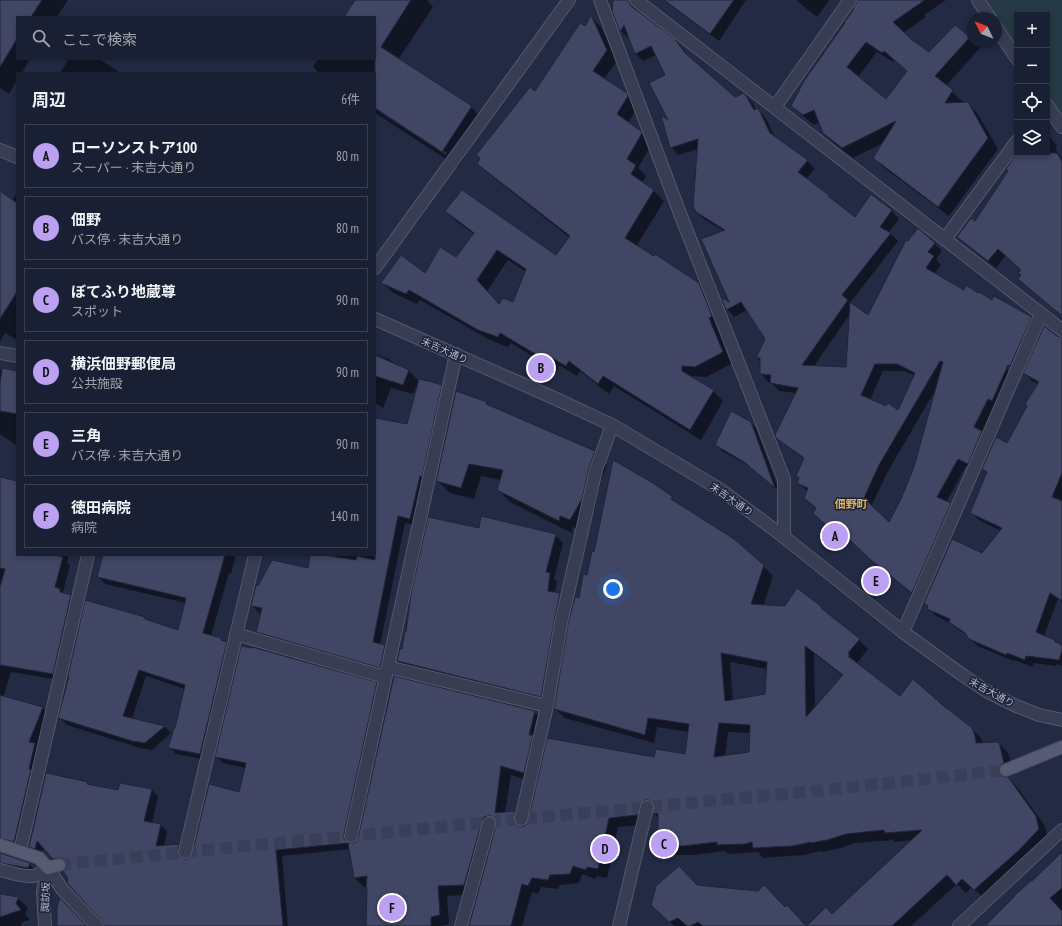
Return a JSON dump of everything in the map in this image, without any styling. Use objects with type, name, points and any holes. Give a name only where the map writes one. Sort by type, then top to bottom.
[{"type":"main road","points":[[1006,770],[1062,747]]},
{"type":"main road","points":[[0,845],[39,858],[53,866]]},
{"type":"street","points":[[376,267],[569,0]]},
{"type":"street","points":[[600,0],[679,211],[784,479],[784,537]]},
{"type":"street","points":[[636,0],[1062,330]]},
{"type":"street","points":[[775,107],[850,0]]},
{"type":"street","points":[[978,0],[986,12]]},
{"type":"street","points":[[1002,36],[1014,54]]},
{"type":"street","points":[[1050,109],[1062,128]]},
{"type":"street","points":[[945,239],[1014,145]]},
{"type":"street","points":[[0,150],[16,157]]},
{"type":"street","points":[[903,632],[1042,314]]},
{"type":"street","name":"末吉大通り","points":[[376,319],[612,425],[721,490],[784,537],[903,632],[988,692],[1039,715],[1062,720]]},
{"type":"street","points":[[0,353],[16,356]]},
{"type":"street","points":[[351,836],[456,354]]},
{"type":"street","points":[[521,819],[547,706],[560,623],[596,470],[612,425]]},
{"type":"street","points":[[20,851],[88,556]]},
{"type":"street","points":[[185,852],[255,556]]},
{"type":"street","points":[[236,634],[387,672],[547,706]]},
{"type":"street","points":[[619,926],[647,807]]},
{"type":"street","points":[[460,926],[489,823]]},
{"type":"street","points":[[959,926],[1062,830]]},
{"type":"street","points":[[0,870],[33,876],[53,866],[62,889],[97,926]]},
{"type":"street","name":"諏訪坂","points":[[45,926],[43,892],[53,866]]},
{"type":"shaded area","points":[[983,0],[1062,0],[1062,124],[1050,105],[1050,12],[1014,12],[1014,48],[1002,30],[1002,12],[990,12]]},
{"type":"building","points":[[0,0],[42,0],[32,16],[16,16],[16,41],[0,67]]},
{"type":"building","points":[[355,0],[411,0],[381,47],[472,106],[442,152],[376,109],[376,16],[345,16]]},
{"type":"building","points":[[613,0],[629,0],[631,6],[675,39],[685,53],[735,97],[744,93],[754,110],[758,108],[770,133],[808,160],[798,172],[855,217],[871,194],[892,210],[880,227],[891,233],[842,295],[848,300],[802,365],[846,367],[850,302],[868,315],[906,240],[908,241],[918,228],[935,243],[928,252],[934,256],[926,268],[964,290],[966,285],[992,300],[994,296],[1032,317],[1010,366],[1008,365],[992,401],[988,399],[974,427],[982,431],[968,464],[958,459],[937,497],[951,503],[912,593],[871,560],[835,526],[832,531],[813,513],[816,508],[804,498],[808,488],[797,483],[799,478],[796,476],[804,458],[776,438],[775,435],[798,388],[770,383],[771,375],[760,374],[760,358],[756,358],[765,339],[741,302],[726,310],[721,297],[729,302],[701,239],[725,230],[696,212],[693,206],[698,139],[670,148],[661,115],[668,120],[649,83],[665,75],[651,46],[635,54],[624,25],[620,32],[612,11]],"holes":[[[940,361],[943,362],[914,467],[901,499],[889,522],[864,498],[879,465]],[[875,364],[897,364],[915,373],[898,410],[888,403],[886,406],[861,395]]]},
{"type":"building","points":[[664,0],[734,0],[710,34]]},
{"type":"building","points":[[857,0],[925,0],[893,22],[912,40],[929,52],[955,25],[966,34],[966,41],[935,76],[953,90],[945,103],[968,102],[988,138],[938,207],[873,158],[896,121],[842,148],[823,133],[814,110],[803,115],[791,106],[804,81],[845,23],[854,9],[853,8]],"holes":[[[866,42],[882,53],[884,51],[907,71],[886,99],[847,67]]]},
{"type":"building","points":[[591,15],[607,50],[593,71],[627,93],[628,96],[617,114],[642,133],[627,159],[636,165],[631,174],[654,190],[625,238],[654,256],[655,254],[699,283],[712,316],[709,318],[723,352],[695,367],[682,366],[682,371],[714,390],[690,430],[603,376],[598,384],[569,361],[566,366],[548,356],[547,361],[500,333],[498,337],[478,330],[409,290],[406,294],[381,283],[401,255],[425,273],[440,247],[456,257],[474,233],[445,211],[462,190],[556,255],[570,236],[477,164],[480,158],[476,155],[530,87],[535,91],[580,23],[585,26]],"holes":[[[497,250],[526,269],[513,302],[503,298],[499,304],[477,280]]]},
{"type":"building","points":[[1050,153],[1057,153],[1062,161],[1062,316],[1018,279],[1021,275],[1018,273],[1021,270],[998,249],[988,261],[957,237],[971,218],[975,221],[1008,171],[1006,169],[1015,156],[1050,156]]},
{"type":"building","points":[[0,191],[16,202],[16,294],[0,319]]},
{"type":"building","points":[[1044,326],[1057,336],[1062,337],[1062,473],[1052,497],[1062,501],[1062,601],[1050,593],[1036,632],[1055,640],[1054,641],[1062,645],[1062,651],[1059,660],[1026,656],[1025,660],[1007,653],[1006,655],[969,639],[965,633],[949,622],[950,619],[927,609],[928,606],[924,603],[952,539],[982,553],[1002,528],[970,513],[987,472],[982,469],[996,437],[1007,443],[1027,406],[1025,404],[1039,382],[1023,373]]},
{"type":"building","points":[[376,355],[409,370],[403,385],[376,376]]},
{"type":"building","points":[[2,368],[16,371],[16,414],[0,411],[0,384]]},
{"type":"building","points":[[419,379],[442,385],[422,477],[420,476],[410,519],[398,516],[373,642],[385,645],[380,668],[256,632],[262,608],[251,606],[256,585],[258,586],[272,560],[308,568],[310,556],[330,556],[356,560],[357,556],[375,560],[376,418],[407,424]]},
{"type":"building","points":[[456,391],[487,402],[486,404],[595,451],[589,468],[582,499],[570,520],[560,516],[559,521],[497,490],[503,470],[469,464],[461,488],[436,481]]},
{"type":"building","points":[[731,411],[751,422],[775,488],[744,462],[715,445]]},
{"type":"building","points":[[613,460],[653,483],[673,497],[671,499],[734,539],[764,565],[751,604],[785,606],[797,588],[860,639],[848,653],[850,655],[848,656],[900,696],[913,679],[947,709],[972,728],[976,743],[999,742],[1004,763],[1000,766],[999,773],[1002,776],[1008,777],[1036,816],[1039,829],[1018,851],[974,890],[962,879],[956,885],[947,875],[892,926],[807,926],[826,907],[832,914],[922,830],[885,833],[884,830],[846,834],[827,840],[793,846],[753,848],[752,842],[745,844],[717,845],[717,842],[683,846],[658,846],[658,813],[653,814],[654,804],[649,800],[645,800],[640,805],[637,815],[609,818],[598,869],[587,867],[586,870],[573,866],[570,874],[550,875],[548,880],[532,878],[528,886],[522,884],[511,926],[469,926],[496,825],[495,818],[487,816],[484,817],[482,821],[464,885],[438,886],[440,915],[431,917],[431,926],[366,926],[367,876],[354,878],[348,843],[354,843],[358,838],[394,676],[535,711],[529,735],[533,735],[524,773],[501,766],[495,813],[515,811],[514,821],[519,826],[524,826],[528,821],[547,738],[654,757],[656,749],[685,754],[689,724],[648,718],[645,735],[554,709],[568,624],[575,597],[579,598],[583,574],[587,575],[592,551],[594,552]],"holes":[[[805,646],[843,675],[806,717]],[[721,653],[767,662],[765,694],[725,701]],[[719,723],[750,725],[749,752],[714,757]]]},
{"type":"building","points":[[0,477],[16,481],[16,556],[63,557],[55,587],[60,589],[60,592],[71,595],[53,674],[0,665],[0,587],[5,569],[0,568]]},
{"type":"building","points":[[481,516],[556,534],[546,572],[550,573],[548,591],[560,593],[541,697],[397,661],[400,648],[402,649],[405,631],[406,632],[411,594],[428,517],[479,528]]},
{"type":"building","points":[[103,556],[225,556],[203,633],[221,638],[221,640],[227,642],[200,754],[168,748],[175,728],[185,685],[139,670],[123,716],[165,726],[145,743],[132,741],[58,718],[69,676],[85,600],[145,617],[145,619],[178,630],[186,598],[97,577]]},
{"type":"building","points":[[241,646],[252,647],[377,682],[344,834],[344,839],[348,843],[276,850],[283,926],[104,926],[102,921],[67,883],[68,878],[63,871],[66,867],[65,860],[61,858],[53,859],[37,841],[35,849],[29,847],[46,773],[88,782],[87,784],[118,790],[120,783],[152,789],[144,821],[161,824],[156,846],[179,844],[178,854],[180,857],[187,859],[192,854],[209,784],[239,792],[246,763],[215,757]]},
{"type":"building","points":[[0,695],[43,707],[29,742],[35,743],[29,769],[31,769],[14,842],[0,838]]},
{"type":"building","points":[[1062,852],[1062,888],[1050,898],[1062,911],[1062,926],[985,926],[1015,895]]},
{"type":"building","points":[[0,853],[30,863],[28,868],[0,863]]},
{"type":"building","points":[[679,866],[697,885],[758,891],[764,885],[785,907],[787,905],[806,926],[703,926],[698,922],[687,926],[678,918],[669,922],[651,905],[656,886]]},
{"type":"building","points":[[0,894],[19,897],[16,903],[21,910],[0,917]]},
{"type":"building","points":[[60,898],[87,926],[57,926],[57,907]]},
{"type":"tunnel","points":[[59,865],[826,790],[1006,770]]},
{"type":"place","name":"佃野","points":[[541,368]]},
{"type":"place","name":"ローソンストア100","points":[[835,536]]},
{"type":"place","name":"三角","points":[[876,581]]},
{"type":"place","name":"ぼてふり地蔵尊","points":[[664,844]]},
{"type":"place","name":"横浜佃野郵便局","points":[[605,849]]},
{"type":"place","name":"徳田病院","points":[[392,908]]},
{"type":"district","name":"佃野町","points":[[851,504]]}]
